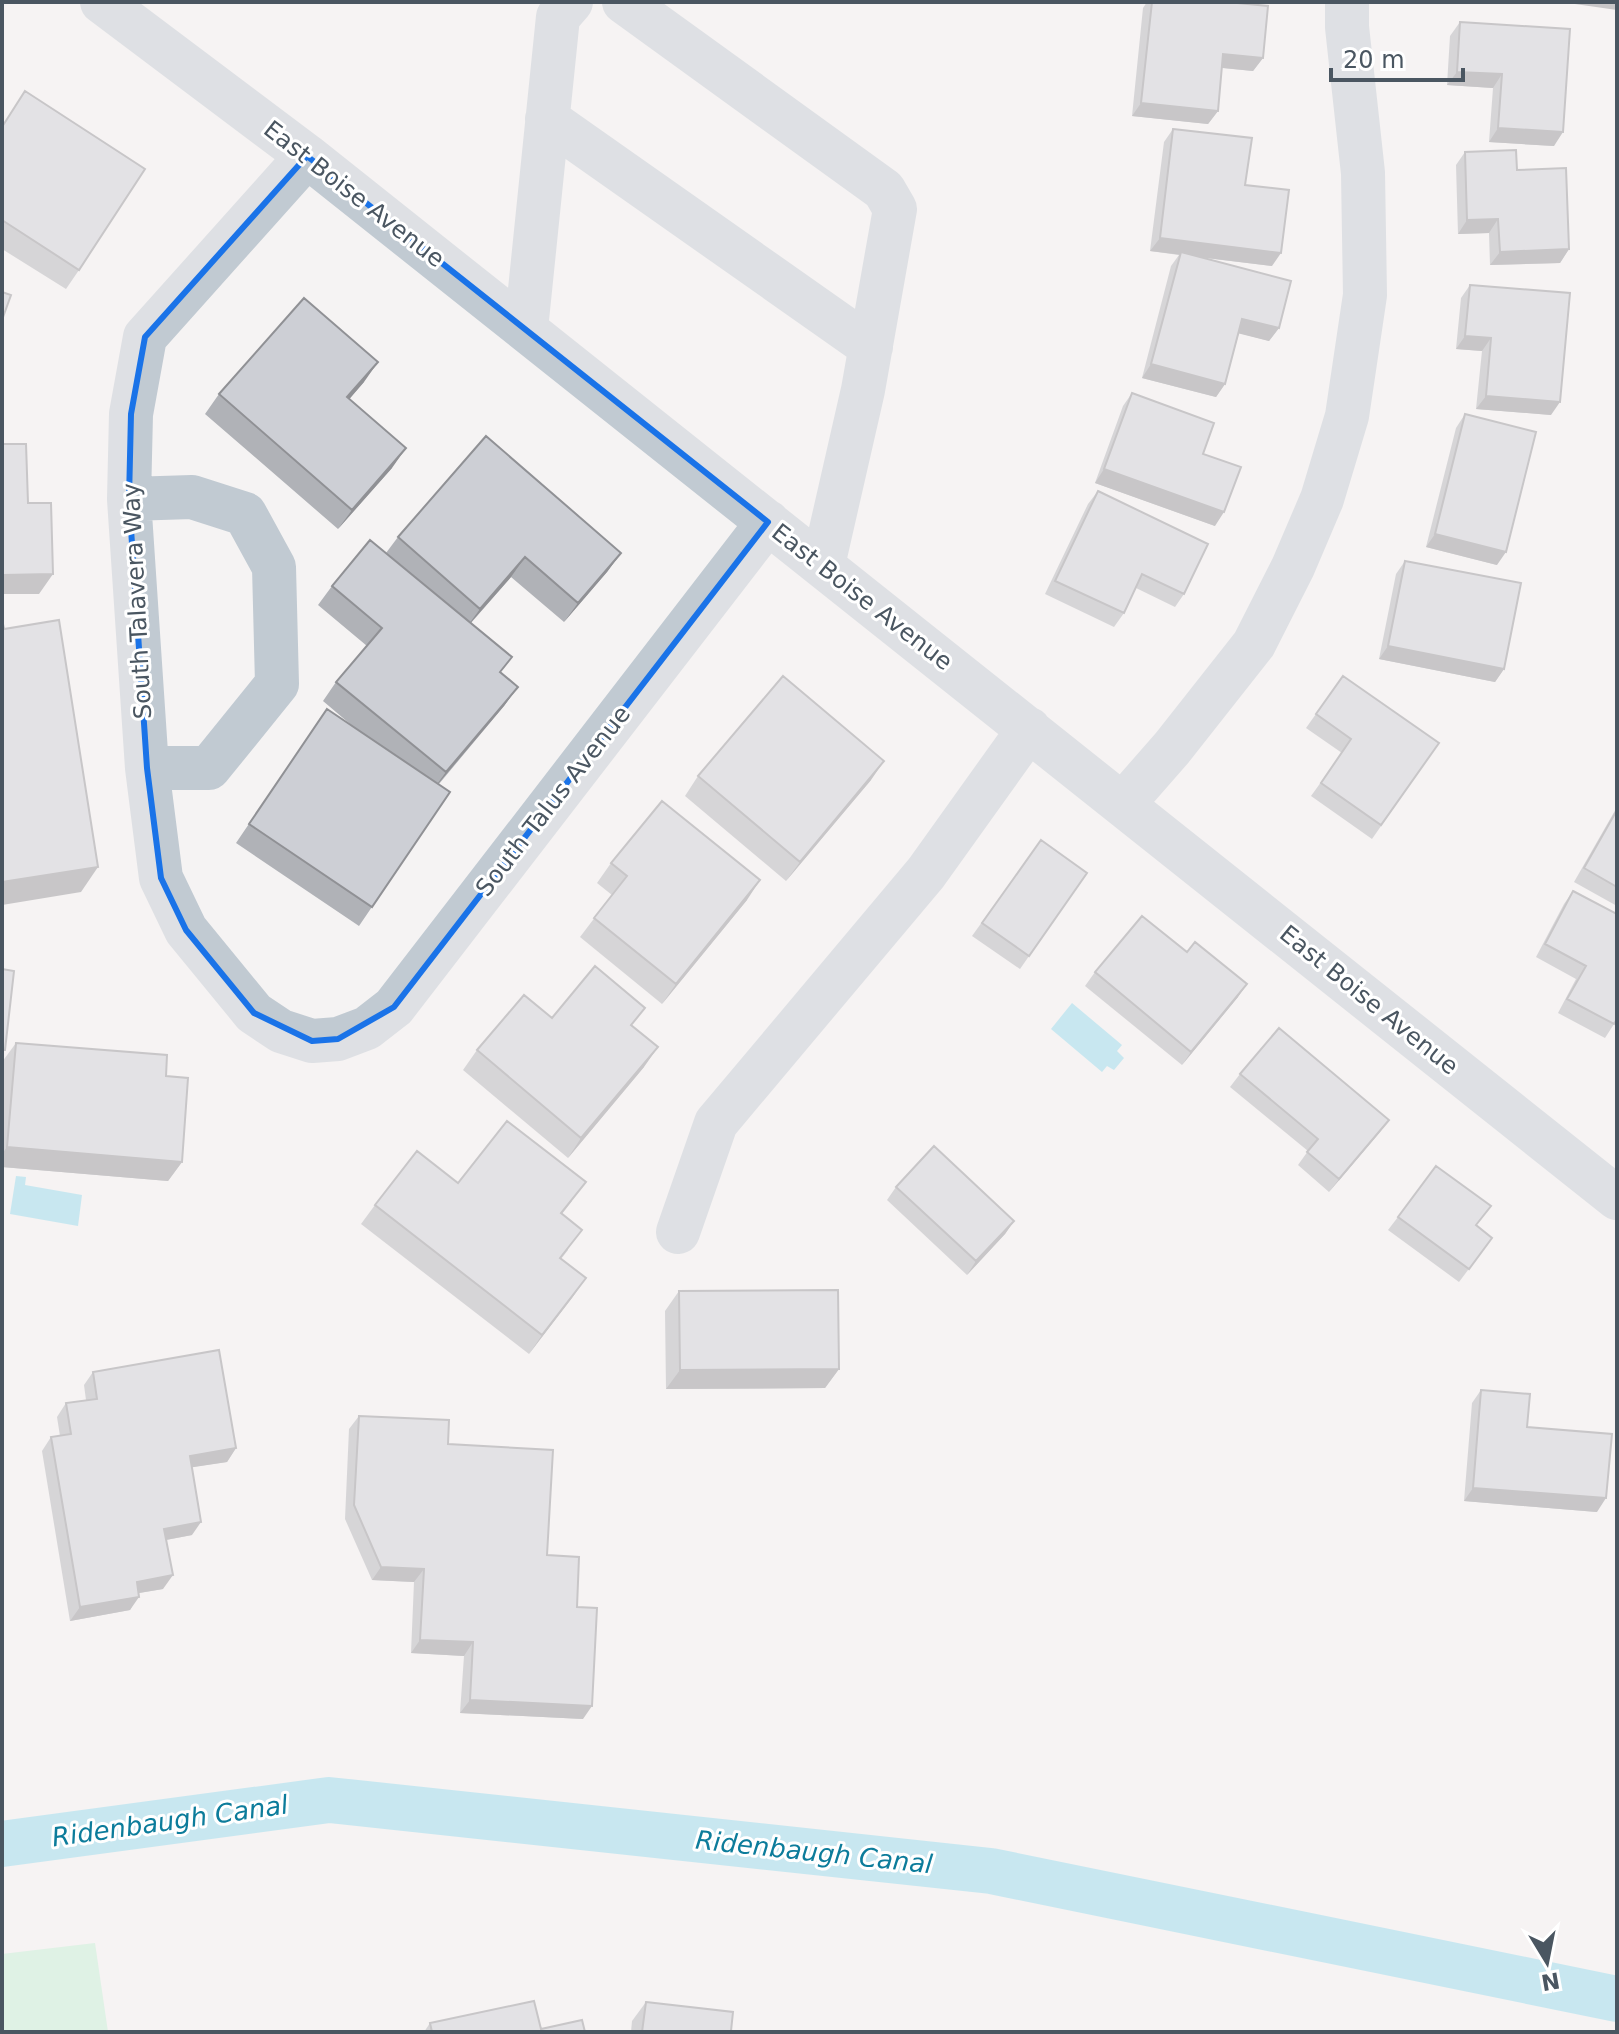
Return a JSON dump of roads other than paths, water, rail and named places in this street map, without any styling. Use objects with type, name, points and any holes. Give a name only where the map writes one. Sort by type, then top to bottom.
[{"type":"street","name":"East Boise Avenue","points":[[102,2],[307,156],[1123,804],[1611,1179]]},
{"type":"street","points":[[526,329],[558,17],[571,2]]},
{"type":"street","points":[[624,2],[884,190],[895,209],[871,347],[823,565]]},
{"type":"street","points":[[1123,804],[1172,748],[1254,644],[1293,567],[1322,499],[1347,416],[1365,295],[1363,173],[1347,2]]},
{"type":"street","points":[[547,119],[871,347]]},
{"type":"street","name":"South Talavera Way","points":[[307,156],[145,337],[131,414],[129,499],[147,768],[161,878],[186,930],[254,1013],[281,1031],[312,1041]]},
{"type":"street","points":[[129,499],[192,497],[245,514],[274,567],[277,684],[209,768],[147,768]]},
{"type":"street","name":"South Talus Avenue","points":[[312,1041],[338,1039],[367,1028],[394,1007],[768,522]]},
{"type":"street","points":[[678,1232],[716,1123],[926,873],[1029,729]]},
{"type":"water","points":[[1072,1003],[1122,1045],[1117,1051],[1124,1058],[1114,1070],[1107,1066],[1102,1072],[1051,1029]]},
{"type":"water","points":[[16,1176],[26,1177],[25,1185],[82,1195],[78,1226],[10,1214]]},
{"type":"waterway","name":"Ridenbaugh Canal","points":[[2,1844],[329,1800],[991,1871],[1617,1999]]}]
